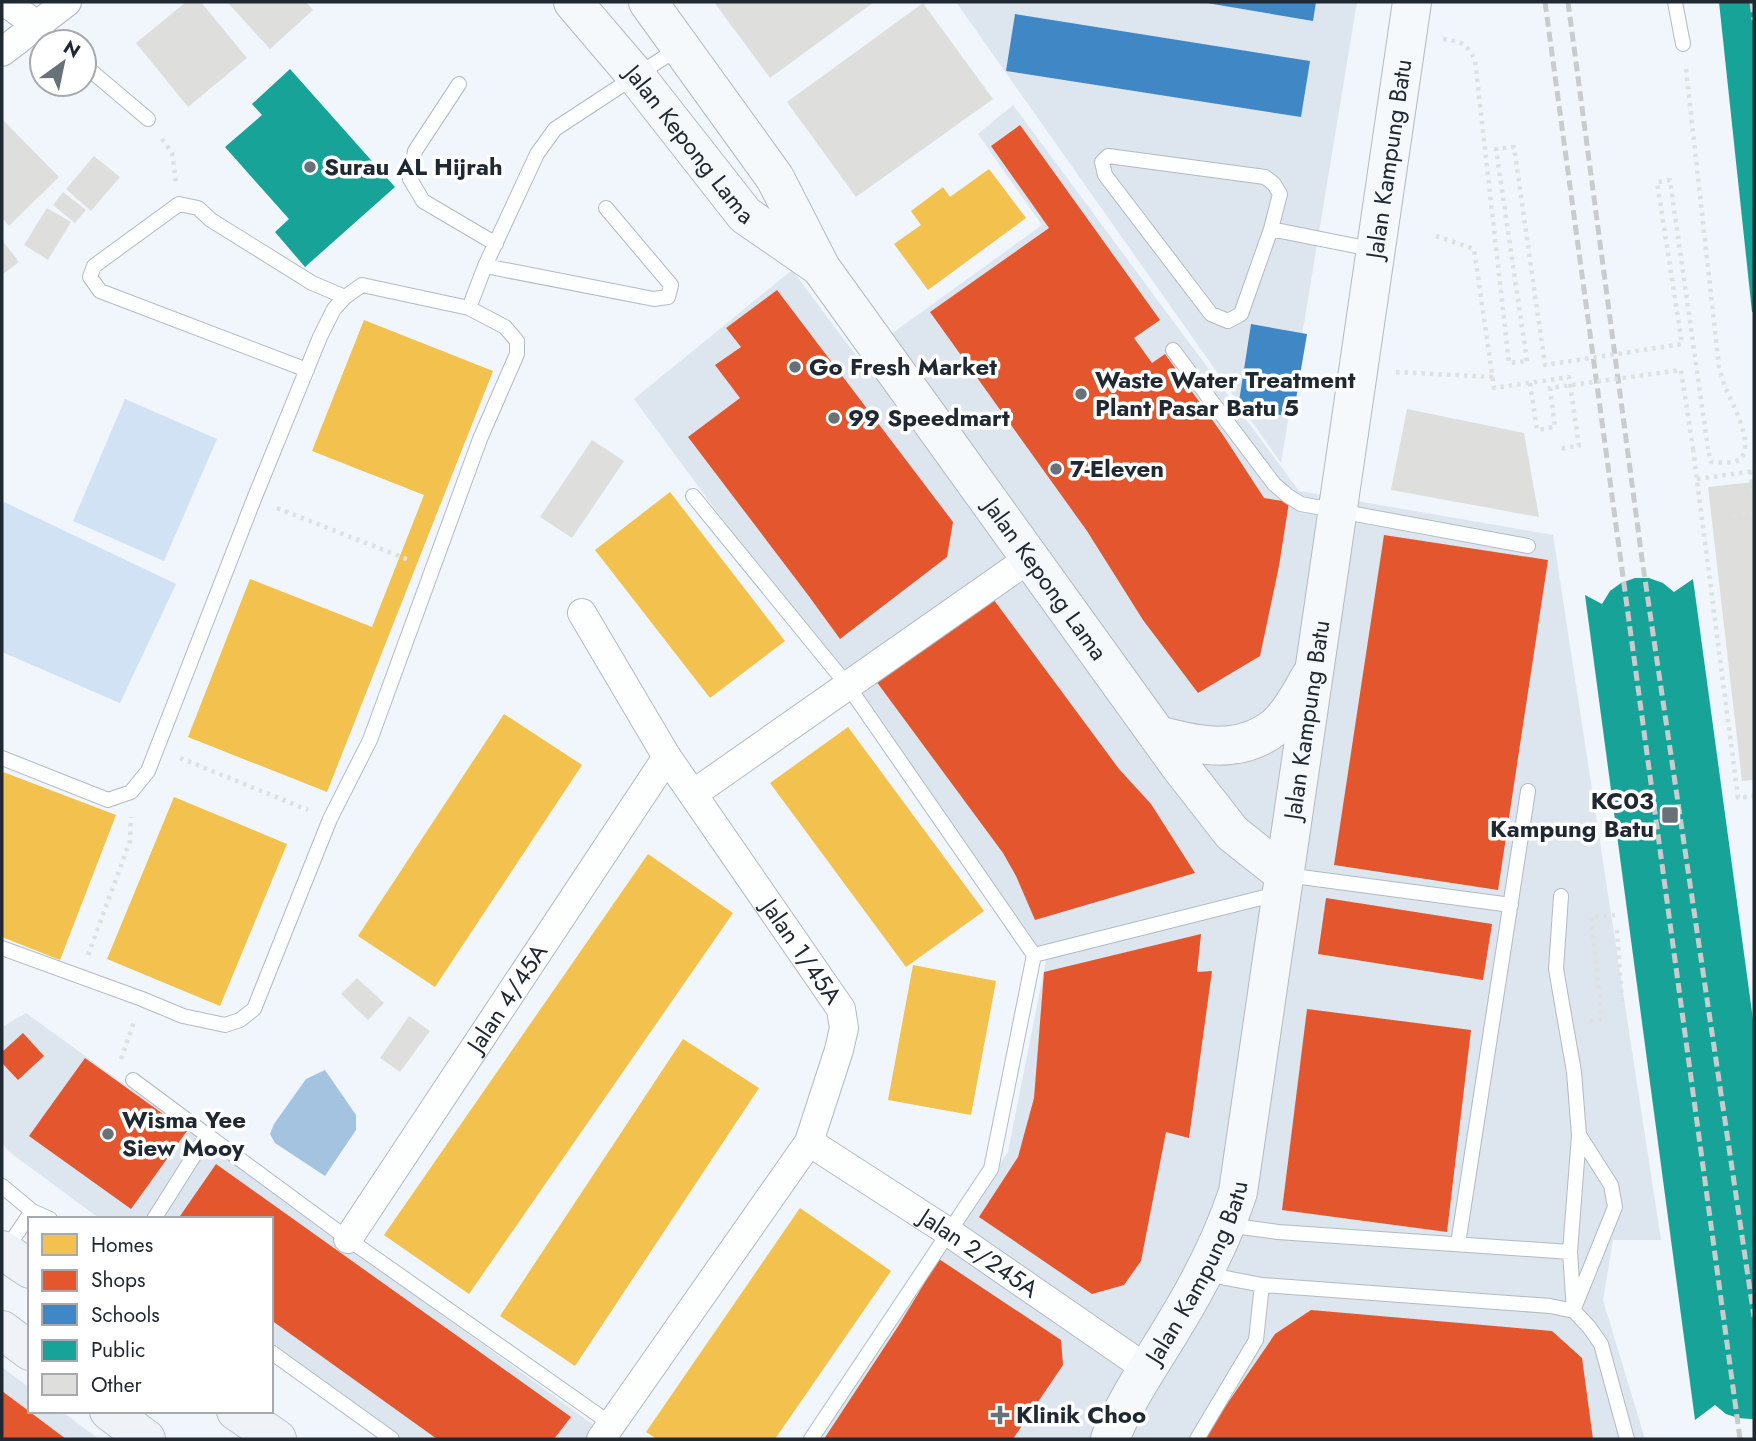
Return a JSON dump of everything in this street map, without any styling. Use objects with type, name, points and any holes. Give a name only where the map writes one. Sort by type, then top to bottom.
[{"type":"main road","points":[[2,1330],[28,1350]]},
{"type":"main road","points":[[112,1413],[146,1439]]},
{"type":"main road","points":[[239,1413],[277,1439]]},
{"type":"street","points":[[5,2],[40,28]]},
{"type":"street","points":[[50,28],[67,2]]},
{"type":"street","name":"Jalan Kepong Lama","points":[[573,2],[636,76],[745,215],[821,268]]},
{"type":"street","name":"Jalan Kepong Lama","points":[[648,2],[775,178],[821,268],[1179,765],[1232,833],[1284,884]]},
{"type":"street","name":"Jalan Kampung Batu","points":[[1095,1439],[1115,1426],[1204,1274],[1227,1225],[1238,1192],[1409,17]]},
{"type":"street","points":[[2,52],[28,41]]},
{"type":"street","points":[[693,794],[1030,558]]},
{"type":"street","name":"Jalan 1/45A","points":[[582,613],[667,757],[841,1009],[844,1028],[809,1142],[606,1432]]},
{"type":"street","points":[[1158,735],[1193,745],[1224,746],[1252,741],[1275,726],[1293,706],[1315,667]]},
{"type":"street","name":"Jalan 4/45A","points":[[348,1239],[667,757]]},
{"type":"street","name":"Jalan 2/245A","points":[[809,1142],[950,1233],[1147,1369]]},
{"type":"lane","points":[[1675,2],[1683,44]]},
{"type":"lane","points":[[469,308],[485,266],[537,154],[555,130],[680,47]]},
{"type":"lane","points":[[98,77],[148,120]]},
{"type":"lane","points":[[459,84],[415,151],[410,179],[423,201],[496,244]]},
{"type":"lane","points":[[1108,156],[1265,177],[1280,194],[1271,229],[1241,314],[1227,321],[1210,314],[1105,175],[1102,162],[1108,156]]},
{"type":"lane","points":[[307,370],[100,291],[90,277],[94,266],[178,204],[198,208],[211,220],[312,283],[345,297]]},
{"type":"lane","points":[[485,266],[654,299],[668,297],[671,285],[606,208]]},
{"type":"lane","points":[[1271,229],[1376,250]]},
{"type":"lane","points":[[2,758],[108,800],[131,792],[148,771],[320,337],[334,309],[345,297],[362,285],[469,308],[505,327],[517,341],[517,354],[480,439],[370,740],[330,819],[254,1009],[240,1020],[225,1025],[183,1016],[2,948]]},
{"type":"lane","points":[[1173,350],[1274,484],[1301,504],[1528,545]]},
{"type":"lane","points":[[693,496],[848,686],[1034,955],[991,1169],[811,1439]]},
{"type":"lane","points":[[1458,1244],[1528,791]]},
{"type":"lane","points":[[1034,955],[1284,884],[1511,905]]},
{"type":"lane","points":[[1561,896],[1556,969],[1574,1072],[1579,1135],[1570,1252],[1574,1311]]},
{"type":"lane","points":[[133,1080],[606,1432]]},
{"type":"lane","points":[[155,1217],[207,1135]]},
{"type":"lane","points":[[1574,1311],[1615,1207],[1611,1185],[1579,1135]]},
{"type":"lane","points":[[2,1186],[32,1212],[45,1217]]},
{"type":"lane","points":[[30,1217],[32,1212]]},
{"type":"lane","points":[[12,1257],[28,1221]]},
{"type":"lane","points":[[1227,1225],[1279,1232],[1570,1252]]},
{"type":"lane","points":[[1204,1274],[1262,1284],[1550,1306],[1574,1311],[1590,1327],[1601,1344],[1627,1439]]},
{"type":"lane","points":[[1197,1439],[1256,1340],[1262,1284]]},
{"type":"lane","points":[[273,1353],[392,1439]]},
{"type":"path","points":[[1409,17],[1461,42],[1470,50],[1475,60],[1509,363],[1527,361],[1496,149],[1514,147],[1545,365],[1682,344],[1657,181],[1670,180],[1711,462],[1735,461],[1743,457],[1749,445],[1744,421],[1727,390],[1719,367],[1683,44]]},
{"type":"path","points":[[148,120],[172,153],[178,204]]},
{"type":"path","points":[[1436,236],[1474,249],[1494,388],[1569,377],[1579,446],[1558,449]]},
{"type":"path","points":[[1530,383],[1537,430],[1555,427],[1550,388],[1681,370],[1738,798],[1754,796]]},
{"type":"path","points":[[1396,372],[1493,377]]},
{"type":"path","points":[[1697,479],[1752,471],[1754,500]]},
{"type":"path","points":[[254,499],[432,570]]},
{"type":"path","points":[[1733,516],[1754,514]]},
{"type":"path","points":[[157,748],[330,819]]},
{"type":"path","points":[[81,976],[130,841],[131,792]]},
{"type":"path","points":[[1566,1026],[1602,1019],[1591,917],[1615,915]]},
{"type":"path","points":[[1617,930],[1622,1002]]},
{"type":"path","points":[[133,1080],[117,1068],[142,999]]},
{"type":"shaded area","points":[[956,2],[1357,2],[1281,463]]},
{"type":"shaded area","points":[[1013,105],[1299,491],[1553,535],[1661,1240],[1613,1240],[1603,1300],[1645,1439],[807,1439],[1008,1152],[1046,960],[634,399],[792,270],[858,358],[1042,225],[978,134]]},
{"type":"shaded area","points":[[125,399],[217,439],[164,561],[73,521]]},
{"type":"shaded area","points":[[2,501],[176,584],[120,703],[2,652]]},
{"type":"shaded area","points":[[26,1013],[613,1439],[397,1439],[273,1347],[273,1217],[97,1217],[8,1151],[2,1142],[2,1027]]},
{"type":"shaded area","points":[[2,1367],[28,1386],[28,1413],[64,1413],[99,1439],[2,1439]]},
{"type":"water","points":[[325,1070],[356,1115],[356,1130],[325,1176],[275,1143],[270,1134],[274,1124],[306,1079]]},
{"type":"building: Homes","points":[[989,169],[1026,218],[928,290],[894,244],[921,225],[911,211],[943,187],[950,197]]},
{"type":"building: Homes","points":[[364,320],[493,371],[327,792],[188,737],[250,579],[372,627],[424,495],[312,451]]},
{"type":"building: Homes","points":[[670,492],[785,641],[710,698],[595,550]]},
{"type":"building: Homes","points":[[504,714],[582,765],[435,987],[358,936]]},
{"type":"building: Homes","points":[[848,727],[984,911],[906,967],[770,783]]},
{"type":"building: Homes","points":[[3,772],[116,815],[60,960],[2,937]]},
{"type":"building: Homes","points":[[174,797],[287,844],[220,1006],[107,959]]},
{"type":"building: Homes","points":[[648,854],[733,913],[469,1294],[384,1235]]},
{"type":"building: Homes","points":[[913,965],[996,981],[971,1115],[888,1100]]},
{"type":"building: Homes","points":[[683,1039],[759,1088],[575,1366],[500,1316]]},
{"type":"building: Homes","points":[[800,1208],[891,1271],[775,1439],[657,1439],[646,1432]]},
{"type":"building: Shops","points":[[1020,125],[1160,320],[1134,338],[1152,363],[1165,354],[1264,498],[1289,502],[1260,656],[1198,693],[1143,620],[1087,531],[930,312],[1049,228],[991,146]]},
{"type":"building: Shops","points":[[777,290],[953,522],[947,557],[840,639],[688,437],[740,398],[715,365],[741,347],[726,328]]},
{"type":"building: Shops","points":[[1384,535],[1548,560],[1498,890],[1334,865]]},
{"type":"building: Shops","points":[[988,592],[1119,769],[1151,804],[1195,873],[1035,920],[1003,853],[873,677]]},
{"type":"building: Shops","points":[[1326,898],[1492,924],[1483,980],[1318,954]]},
{"type":"building: Shops","points":[[1201,934],[1197,972],[1212,971],[1189,1138],[1166,1132],[1141,1261],[1124,1285],[1092,1294],[979,1217],[1018,1157],[1034,1098],[1044,972]]},
{"type":"building: Shops","points":[[1307,1009],[1471,1030],[1447,1232],[1282,1210]]},
{"type":"building: Shops","points":[[23,1033],[44,1056],[18,1080],[2,1063],[2,1052]]},
{"type":"building: Shops","name":"Wisma Yee Siew Mooy","points":[[85,1058],[187,1131],[131,1209],[29,1136]]},
{"type":"building: Shops","points":[[216,1164],[571,1417],[554,1439],[437,1439],[273,1321],[273,1217],[179,1217]]},
{"type":"building: Shops","points":[[939,1259],[1061,1340],[1063,1365],[1013,1439],[824,1439],[899,1325]]},
{"type":"building: Shops","points":[[1311,1310],[1552,1331],[1582,1358],[1593,1439],[1203,1439],[1275,1334]]},
{"type":"building: Shops","points":[[2,1391],[66,1439],[2,1439]]},
{"type":"building: Schools","points":[[1207,2],[1316,2],[1313,21]]},
{"type":"building: Schools","points":[[1015,14],[1310,61],[1301,117],[1006,71]]},
{"type":"building: Schools","points":[[1251,324],[1307,334],[1293,417],[1238,408]]},
{"type":"building: Public","points":[[1719,2],[1754,2],[1754,312],[1752,312]]},
{"type":"building: Public","name":"Surau AL Hijrah","points":[[290,69],[395,187],[305,267],[275,232],[289,219],[225,147],[262,115],[252,104]]},
{"type":"building: Public","name":"KC03 Kampung Batu","points":[[1635,578],[1649,578],[1663,583],[1674,592],[1693,579],[1754,1027],[1754,1419],[1726,1414],[1715,1405],[1695,1420],[1585,595],[1602,604],[1610,591]]},
{"type":"building: Other","points":[[186,2],[201,2],[247,58],[188,107],[136,43]]},
{"type":"building: Other","points":[[227,2],[306,2],[313,10],[270,49]]},
{"type":"building: Other","points":[[714,2],[874,2],[770,78]]},
{"type":"building: Other","points":[[923,3],[993,99],[856,197],[787,102]]},
{"type":"building: Other","points":[[2,119],[59,177],[9,226],[2,218]]},
{"type":"building: Other","points":[[94,156],[120,177],[91,211],[66,189]]},
{"type":"building: Other","points":[[63,192],[86,210],[75,223],[53,205]]},
{"type":"building: Other","points":[[47,208],[71,222],[48,260],[24,245]]},
{"type":"building: Other","points":[[2,240],[19,262],[2,275]]},
{"type":"building: Other","points":[[1407,409],[1524,433],[1539,517],[1391,490]]},
{"type":"building: Other","points":[[592,440],[624,461],[572,538],[540,517]]},
{"type":"building: Other","points":[[1754,482],[1754,780],[1742,781],[1708,487]]},
{"type":"building: Other","points":[[357,978],[384,1003],[368,1020],[341,994]]},
{"type":"building: Other","points":[[409,1016],[430,1031],[400,1072],[380,1058]]},
{"type":"railway","points":[[1545,2],[1740,1439]]},
{"type":"railway","points":[[1568,2],[1642,559],[1754,1317]]},
{"type":"railway","points":[[1752,2],[1754,20]]},
{"type":"place","name":"Surau AL Hijrah","points":[[310,167]]},
{"type":"place","name":"Go Fresh Market","points":[[795,367]]},
{"type":"place","name":"Waste Water Treatment Plant Pasar Batu 5","points":[[1081,394]]},
{"type":"place","name":"99 Speedmart","points":[[834,418]]},
{"type":"place","name":"7-Eleven","points":[[1056,469]]},
{"type":"place","name":"KC03 Kampung Batu","points":[[1670,815]]},
{"type":"place","name":"Wisma Yee Siew Mooy","points":[[108,1134]]},
{"type":"place","name":"Klinik Choo","points":[[1000,1415]]}]
